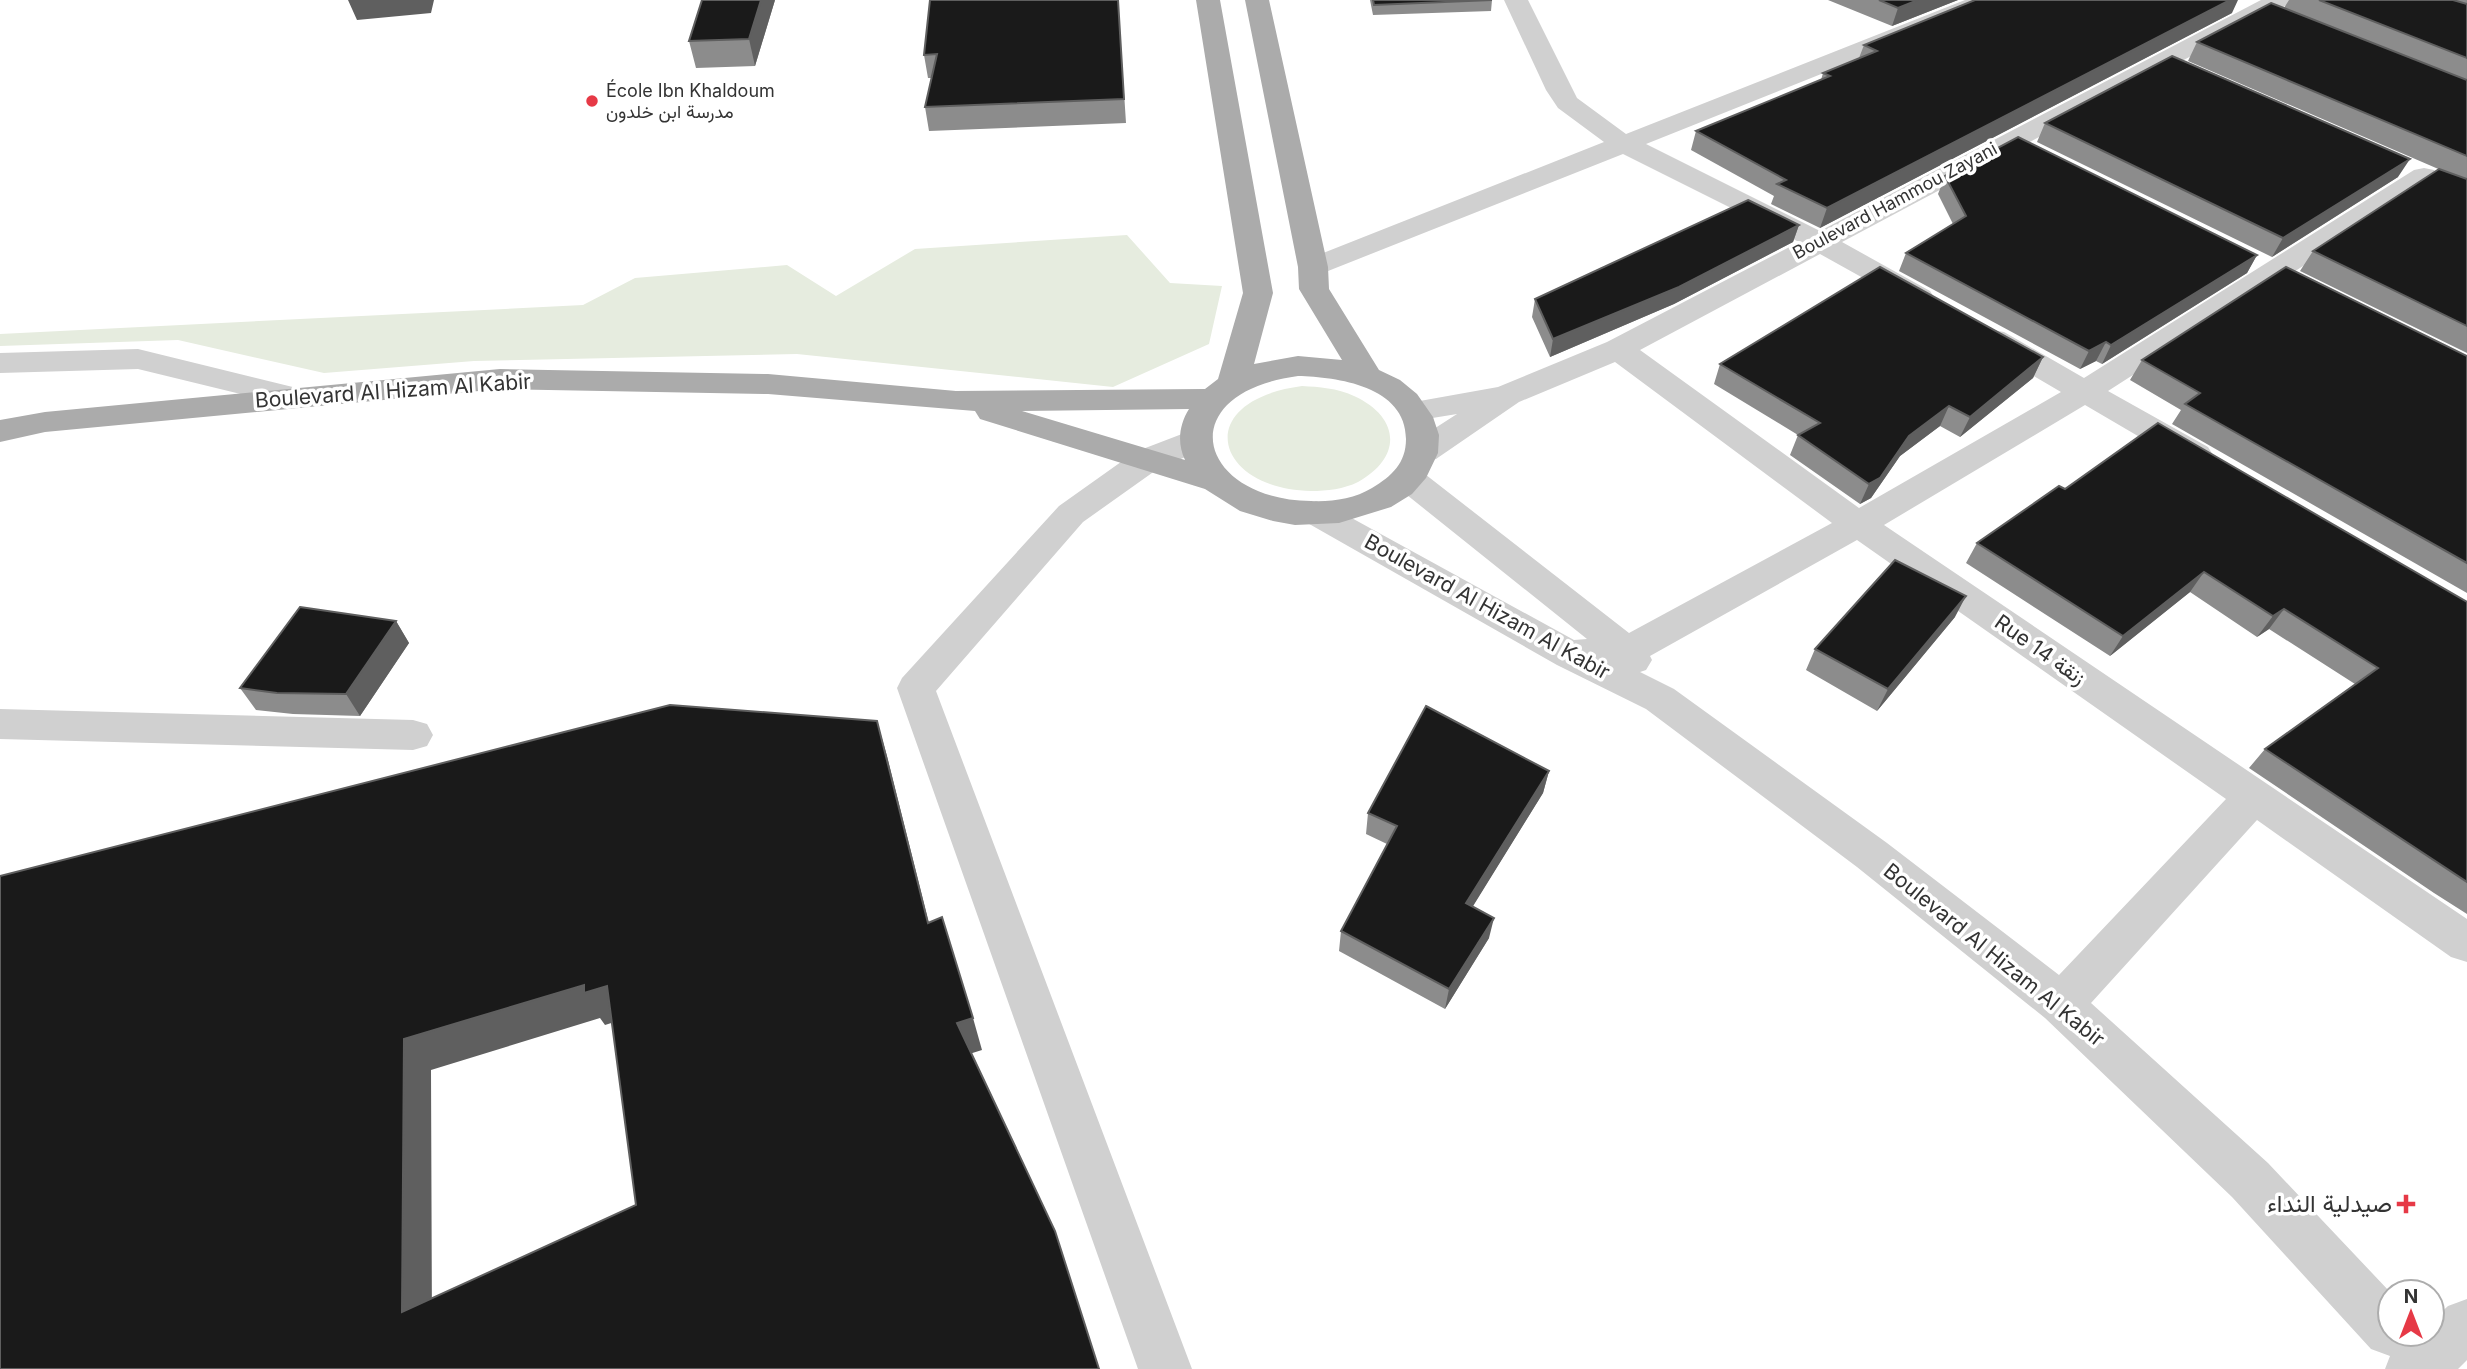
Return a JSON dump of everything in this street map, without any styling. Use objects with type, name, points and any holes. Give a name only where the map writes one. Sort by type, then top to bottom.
[{"type":"main road","points":[[1208,0],[1258,293],[1223,391],[1199,418],[1195,440],[1202,461],[1217,481],[1236,495],[1287,512],[1315,513],[1343,511],[1370,504],[1392,493],[1416,465],[1423,430],[1415,411],[1395,392],[1368,377],[1334,368],[1298,366],[1264,371],[1223,391]]},
{"type":"main road","points":[[1257,0],[1313,267],[1314,289],[1368,377]]},
{"type":"main road","name":"Boulevard Al Hizam Al Kabir","points":[[0,430],[45,422],[500,379],[768,384],[956,401],[1223,391]]},
{"type":"main road","name":"Boulevard Al Hizam Al Kabir","points":[[956,401],[1217,481]]},
{"type":"street","points":[[1516,0],[1567,103],[1622,144],[1819,241],[2217,467]]},
{"type":"street","points":[[1313,267],[1986,0]]},
{"type":"street","points":[[2221,0],[2275,10]]},
{"type":"street","name":"Boulevard Hammou Zayani","points":[[1508,395],[1618,349],[2009,141],[2176,68],[2275,10]]},
{"type":"street","points":[[2009,141],[2045,159]]},
{"type":"street","points":[[1570,654],[1627,651],[1858,524],[2085,391],[2423,176]]},
{"type":"street","name":"Rue 14 زنقة","points":[[1618,349],[1858,524],[2467,943]]},
{"type":"street","points":[[0,363],[138,359],[293,397]]},
{"type":"street","points":[[1415,411],[1508,395]]},
{"type":"street","points":[[1416,465],[1508,395]]},
{"type":"street","points":[[1165,1369],[916,688],[1071,514],[1147,460],[1195,440]]},
{"type":"street","name":"Boulevard Al Hizam Al Kabir","points":[[1416,465],[1627,651],[1660,699]]},
{"type":"street","name":"Boulevard Al Hizam Al Kabir","points":[[1315,513],[1570,654],[1660,699],[1872,855],[2061,1004],[2250,1180],[2409,1353]]},
{"type":"street","points":[[0,724],[413,735]]},
{"type":"street","points":[[2061,1004],[2253,796]]},
{"type":"street","points":[[2409,1353],[2467,1325]]},
{"type":"shaded area","points":[[1127,235],[1170,283],[1222,286],[1209,344],[1113,387],[797,354],[474,361],[324,373],[178,340],[0,346],[0,334],[583,305],[635,278],[787,265],[836,296],[915,249]]},
{"type":"shaded area","points":[[1302,386],[1348,393],[1380,415],[1387,426],[1389,449],[1373,472],[1347,486],[1311,491],[1278,487],[1253,476],[1236,461],[1228,443],[1230,425],[1243,408],[1266,395]]},
{"type":"building","points":[[702,0],[761,0],[749,39],[689,41]]},
{"type":"building","points":[[930,0],[1118,0],[1124,99],[925,107],[937,54],[924,55]]},
{"type":"building","points":[[1373,0],[1492,0],[1374,5]]},
{"type":"building","points":[[1879,0],[1918,0],[1898,8]]},
{"type":"building","points":[[1975,0],[2230,0],[1827,208],[1777,184],[1786,180],[1696,131],[1830,76],[1823,73],[1877,51],[1864,45]]},
{"type":"building","points":[[2319,0],[2453,0],[2467,4],[2467,58]]},
{"type":"building","points":[[2271,3],[2467,80],[2467,156],[2197,42]]},
{"type":"building","points":[[2172,56],[2410,159],[2283,238],[2045,123]]},
{"type":"building","points":[[2018,137],[2257,255],[2111,345],[2106,342],[2089,351],[1906,253],[1966,216],[1945,176]]},
{"type":"building","points":[[2439,169],[2467,179],[2467,326],[2313,251]]},
{"type":"building","points":[[1748,200],[1799,225],[1679,287],[1553,339],[1535,299]]},
{"type":"building","points":[[1880,267],[2043,357],[1970,417],[1949,406],[1909,436],[1880,478],[1869,484],[1798,435],[1820,423],[1720,364]]},
{"type":"building","points":[[2286,267],[2467,356],[2467,563],[2185,404],[2200,393],[2142,360]]},
{"type":"building","points":[[2158,423],[2467,602],[2467,882],[2265,749],[2378,668],[2284,609],[2273,616],[2204,572],[2123,636],[1977,543],[2059,486],[2065,489]]},
{"type":"building","points":[[1895,560],[1966,596],[1888,689],[1815,649]]},
{"type":"building","points":[[300,607],[396,621],[346,694],[277,693],[240,688]]},
{"type":"building","points":[[670,705],[877,721],[928,923],[942,917],[973,1018],[957,1023],[1055,1231],[1099,1369],[0,1369],[0,876]],"holes":[[[584,985],[584,993],[607,986],[636,1205],[402,1312],[404,1039]]]},
{"type":"building","points":[[1426,706],[1549,771],[1466,903],[1494,918],[1449,989],[1341,931],[1397,826],[1368,813]]},
{"type":"place","name":"École Ibn Khaldoum مدرسة ابن خلدون","points":[[592,101]]},
{"type":"place","name":"صيدلية النداء","points":[[2406,1204]]}]
